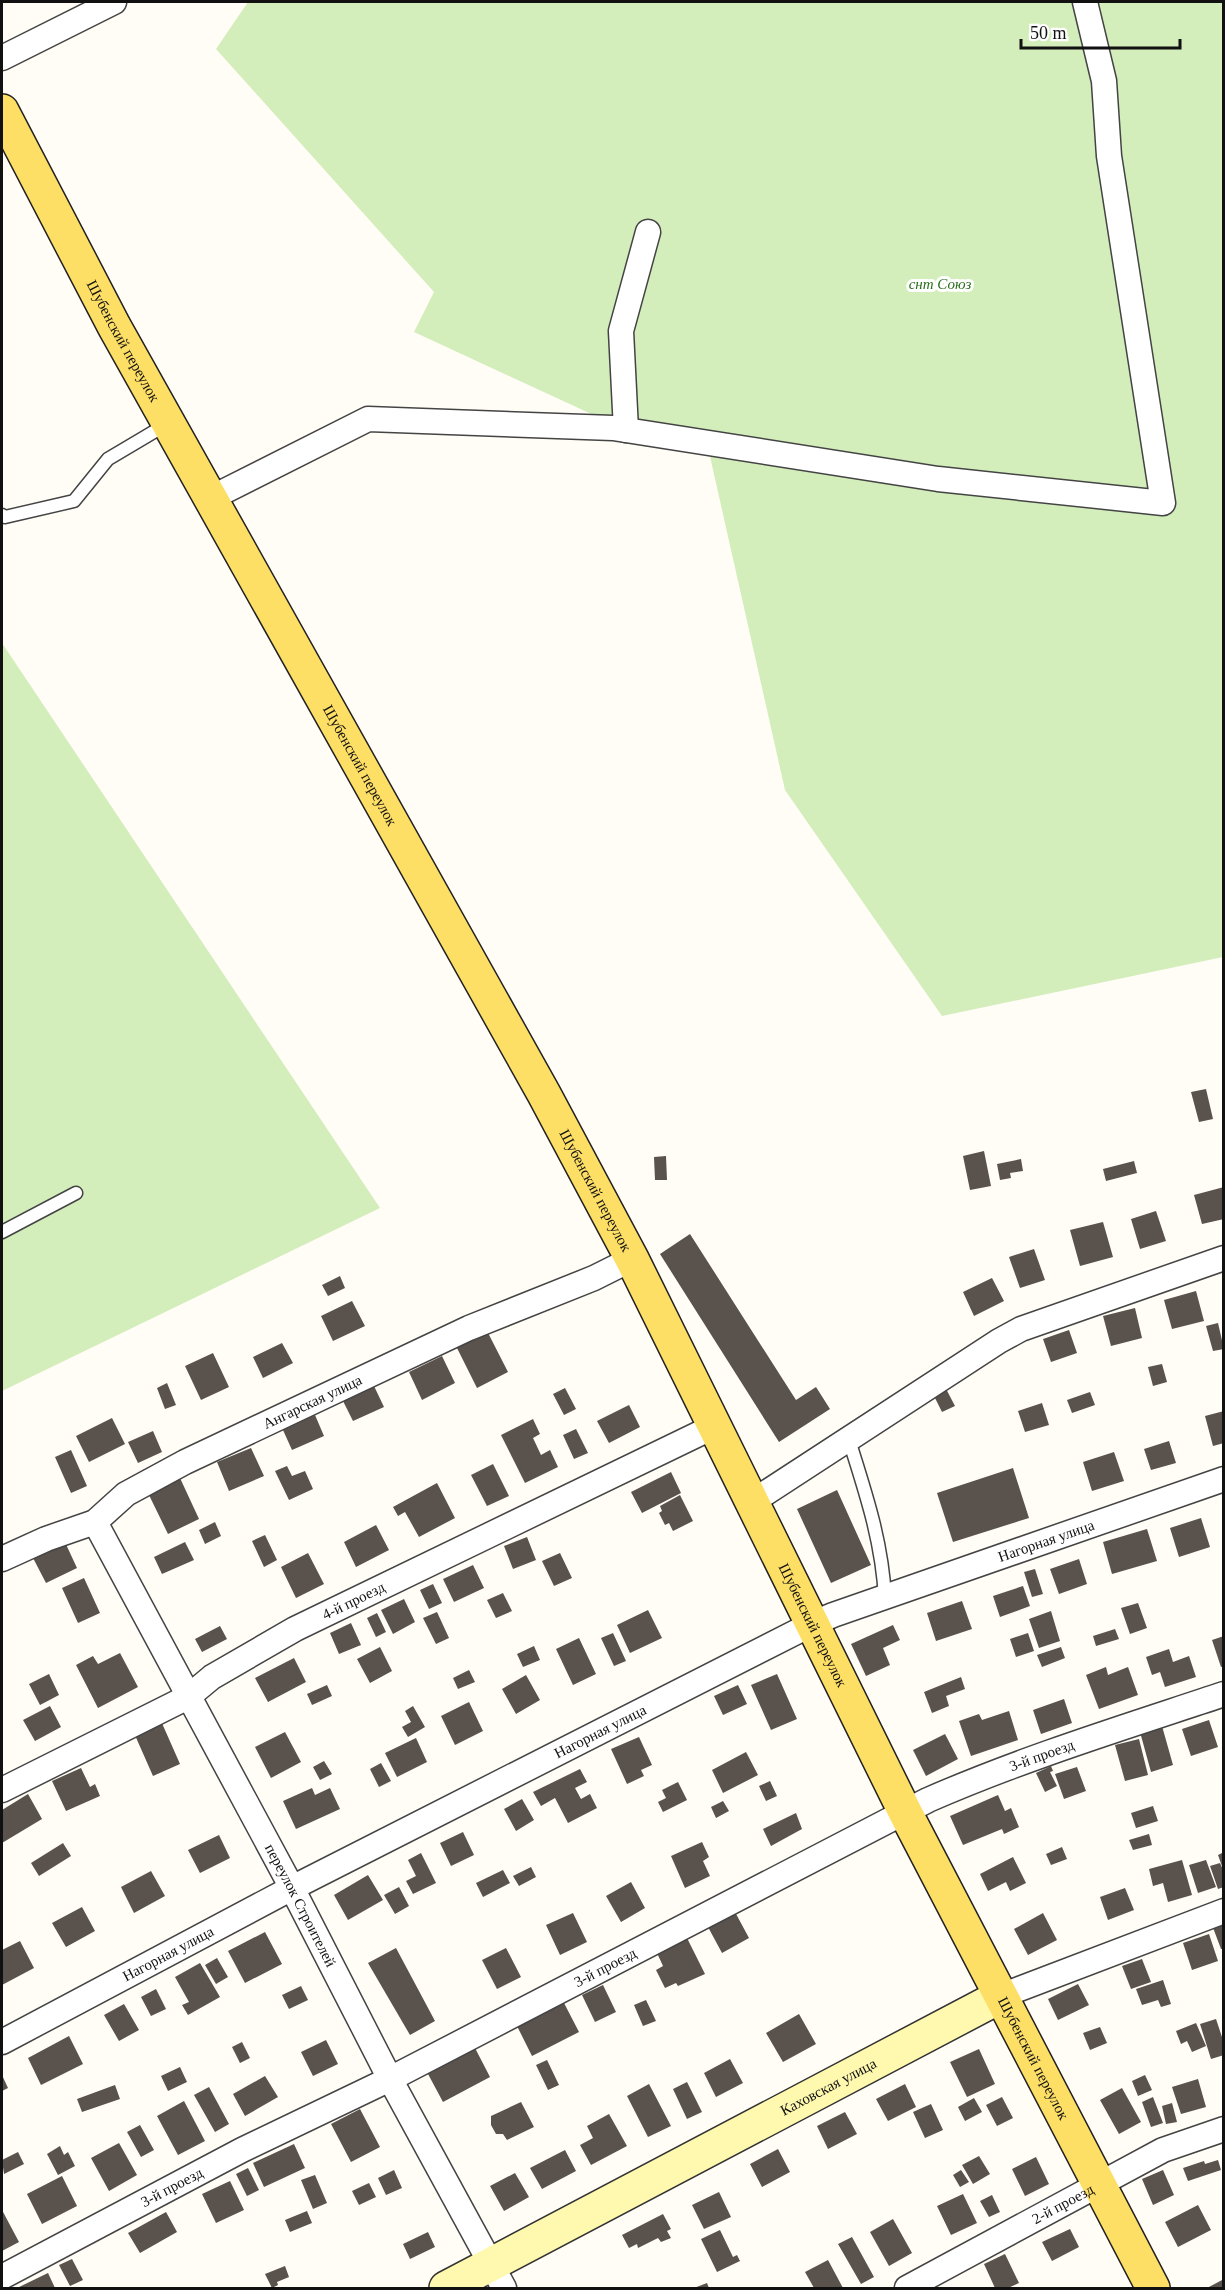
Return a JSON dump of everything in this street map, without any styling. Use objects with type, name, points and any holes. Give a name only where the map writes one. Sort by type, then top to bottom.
[{"type":"main road","name":"Шубенский переулок","points":[[2,111],[114,326],[544,1094],[632,1259],[905,1812],[1153,2289]]},
{"type":"main road","name":"Каховская улица","points":[[446,2289],[498,2276],[1001,1996]]},
{"type":"street","points":[[2,58],[114,2]]},
{"type":"street","points":[[212,498],[368,419],[626,430],[938,479],[1163,503],[1108,156],[1104,81],[1085,2]]},
{"type":"street","points":[[626,430],[621,331],[648,232]]},
{"type":"street","points":[[752,1502],[999,1341],[1021,1329],[1224,1258]]},
{"type":"street","name":"Ангарская улица","points":[[2,1559],[46,1539],[95,1522],[126,1494],[185,1462],[469,1328],[594,1278],[632,1259]]},
{"type":"street","name":"4-й проезд","points":[[2,1790],[188,1697],[212,1677],[295,1629],[715,1426]]},
{"type":"street","name":"Нагорная улица","points":[[2,2042],[292,1888],[812,1624],[1224,1479]]},
{"type":"street","name":"переулок Строителей","points":[[95,1522],[292,1888],[390,2079],[498,2276]]},
{"type":"street","name":"3-й проезд","points":[[2,2277],[242,2150],[390,2079],[905,1812],[961,1786],[1092,1738],[1224,1694]]},
{"type":"street","name":"Каховская улица","points":[[1001,1996],[1224,1911]]},
{"type":"street","name":"2-й проезд","points":[[907,2289],[1163,2150],[1224,2129]]},
{"type":"lane","points":[[3,517],[74,501],[108,459],[168,423]]},
{"type":"lane","points":[[2,1232],[76,1193]]},
{"type":"lane","points":[[849,1440],[883,1562],[885,1598]]},
{"type":"green space","name":"снт Союз","points":[[248,2],[1223,2],[1223,957],[942,1016],[785,790],[707,443],[626,430],[414,332],[434,292],[216,49]]},
{"type":"green space","points":[[2,643],[380,1208],[2,1391]]},
{"type":"building","points":[[1206,1089],[1213,1119],[1199,1122],[1191,1092]]},
{"type":"building","points":[[984,1151],[991,1186],[970,1190],[963,1156]]},
{"type":"building","points":[[666,1156],[667,1180],[655,1180],[654,1157]]},
{"type":"building","points":[[1021,1159],[1023,1171],[1010,1173],[1011,1178],[1000,1180],[997,1164]]},
{"type":"building","points":[[1134,1161],[1137,1173],[1106,1181],[1103,1169]]},
{"type":"building","points":[[1224,1187],[1224,1219],[1202,1224],[1194,1195]]},
{"type":"building","points":[[1156,1211],[1166,1241],[1140,1249],[1131,1219]]},
{"type":"building","points":[[1103,1222],[1113,1257],[1080,1266],[1070,1230]]},
{"type":"building","points":[[690,1234],[796,1400],[816,1387],[830,1409],[779,1442],[660,1254]]},
{"type":"building","points":[[1034,1249],[1045,1280],[1020,1288],[1009,1257]]},
{"type":"building","points":[[340,1276],[345,1288],[328,1296],[322,1285]]},
{"type":"building","points":[[992,1278],[1004,1301],[974,1316],[963,1292]]},
{"type":"building","points":[[1196,1291],[1204,1321],[1172,1329],[1164,1300]]},
{"type":"building","points":[[352,1301],[365,1326],[333,1341],[321,1316]]},
{"type":"building","points":[[1135,1308],[1142,1338],[1111,1346],[1103,1316]]},
{"type":"building","points":[[1218,1323],[1224,1349],[1213,1351],[1206,1326]]},
{"type":"building","points":[[485,1327],[508,1372],[477,1388],[454,1342]]},
{"type":"building","points":[[1069,1330],[1077,1353],[1051,1362],[1043,1339]]},
{"type":"building","points":[[282,1343],[293,1363],[263,1378],[253,1357]]},
{"type":"building","points":[[213,1353],[229,1387],[201,1400],[185,1366]]},
{"type":"building","points":[[442,1356],[455,1383],[422,1400],[409,1372]]},
{"type":"building","points":[[1162,1364],[1167,1382],[1153,1386],[1148,1367]]},
{"type":"building","points":[[167,1383],[176,1405],[165,1409],[157,1388]]},
{"type":"building","points":[[944,1385],[955,1406],[942,1412],[932,1392]]},
{"type":"building","points":[[374,1386],[384,1407],[353,1421],[343,1401]]},
{"type":"building","points":[[565,1388],[576,1409],[564,1415],[553,1394]]},
{"type":"building","points":[[1090,1392],[1095,1405],[1072,1413],[1067,1400]]},
{"type":"building","points":[[1042,1403],[1049,1425],[1025,1432],[1018,1411]]},
{"type":"building","points":[[629,1405],[640,1427],[609,1443],[597,1421]]},
{"type":"building","points":[[1224,1411],[1224,1443],[1213,1446],[1205,1416]]},
{"type":"building","points":[[315,1415],[324,1436],[292,1450],[283,1430]]},
{"type":"building","points":[[112,1418],[125,1444],[89,1462],[76,1436]]},
{"type":"building","points":[[533,1419],[540,1434],[533,1438],[541,1455],[550,1450],[558,1467],[525,1483],[501,1435]]},
{"type":"building","points":[[576,1429],[588,1453],[574,1459],[563,1435]]},
{"type":"building","points":[[153,1431],[162,1452],[138,1463],[128,1442]]},
{"type":"building","points":[[1169,1441],[1176,1463],[1151,1470],[1144,1449]]},
{"type":"building","points":[[251,1448],[264,1476],[229,1491],[217,1462]]},
{"type":"building","points":[[71,1450],[87,1486],[71,1493],[55,1457]]},
{"type":"building","points":[[1114,1452],[1124,1481],[1092,1491],[1083,1462]]},
{"type":"building","points":[[493,1464],[509,1496],[487,1506],[471,1475]]},
{"type":"building","points":[[287,1466],[292,1476],[305,1471],[313,1489],[289,1500],[275,1471]]},
{"type":"building","points":[[1013,1468],[1029,1518],[953,1542],[937,1493]]},
{"type":"building","points":[[671,1472],[681,1493],[642,1513],[631,1492]]},
{"type":"building","points":[[180,1478],[199,1519],[168,1534],[148,1493]]},
{"type":"building","points":[[437,1483],[455,1518],[419,1537],[405,1512],[398,1516],[393,1507]]},
{"type":"building","points":[[837,1490],[871,1565],[831,1583],[797,1509]]},
{"type":"building","points":[[680,1495],[693,1521],[673,1531],[669,1523],[665,1525],[659,1513],[662,1511],[660,1506]]},
{"type":"building","points":[[1201,1518],[1210,1547],[1179,1557],[1170,1528]]},
{"type":"building","points":[[215,1522],[221,1536],[205,1544],[199,1530]]},
{"type":"building","points":[[376,1525],[389,1550],[356,1567],[344,1542]]},
{"type":"building","points":[[1147,1529],[1157,1561],[1112,1574],[1103,1542]]},
{"type":"building","points":[[265,1535],[277,1560],[264,1567],[252,1541]]},
{"type":"building","points":[[527,1537],[536,1560],[513,1569],[504,1546]]},
{"type":"building","points":[[64,1540],[77,1568],[46,1583],[32,1556]]},
{"type":"building","points":[[185,1542],[194,1560],[162,1574],[154,1557]]},
{"type":"building","points":[[308,1553],[324,1584],[296,1598],[281,1567]]},
{"type":"building","points":[[560,1553],[572,1578],[554,1586],[542,1561]]},
{"type":"building","points":[[1079,1559],[1087,1584],[1059,1594],[1050,1569]]},
{"type":"building","points":[[473,1565],[484,1588],[454,1602],[443,1579]]},
{"type":"building","points":[[1035,1569],[1043,1594],[1032,1597],[1024,1572]]},
{"type":"building","points":[[84,1578],[100,1613],[78,1623],[62,1588]]},
{"type":"building","points":[[433,1584],[442,1603],[429,1609],[420,1590]]},
{"type":"building","points":[[1023,1586],[1030,1606],[1000,1617],[993,1596]]},
{"type":"building","points":[[503,1593],[512,1611],[496,1618],[487,1600]]},
{"type":"building","points":[[404,1599],[415,1622],[393,1634],[381,1610]]},
{"type":"building","points":[[962,1601],[972,1629],[936,1641],[927,1613]]},
{"type":"building","points":[[1138,1603],[1147,1628],[1130,1634],[1121,1608]]},
{"type":"building","points":[[648,1610],[662,1638],[630,1653],[617,1625]]},
{"type":"building","points":[[1051,1611],[1060,1641],[1039,1648],[1029,1619]]},
{"type":"building","points":[[437,1612],[449,1638],[436,1644],[423,1618]]},
{"type":"building","points":[[377,1613],[386,1632],[376,1637],[367,1618]]},
{"type":"building","points":[[351,1623],[361,1645],[339,1654],[330,1633]]},
{"type":"building","points":[[893,1625],[900,1640],[883,1648],[890,1665],[866,1676],[851,1644]]},
{"type":"building","points":[[220,1626],[227,1639],[202,1652],[195,1639]]},
{"type":"building","points":[[1115,1629],[1119,1639],[1096,1646],[1093,1636]]},
{"type":"building","points":[[613,1633],[626,1661],[614,1666],[601,1638]]},
{"type":"building","points":[[1028,1633],[1034,1651],[1016,1657],[1010,1639]]},
{"type":"building","points":[[1224,1636],[1224,1666],[1221,1667],[1212,1640]]},
{"type":"building","points":[[579,1638],[596,1674],[573,1685],[556,1649]]},
{"type":"building","points":[[534,1646],[540,1660],[523,1667],[517,1654]]},
{"type":"building","points":[[380,1647],[392,1671],[370,1683],[357,1659]]},
{"type":"building","points":[[1061,1647],[1065,1658],[1042,1667],[1037,1655]]},
{"type":"building","points":[[1169,1649],[1173,1662],[1189,1656],[1196,1677],[1165,1687],[1160,1672],[1152,1675],[1146,1657]]},
{"type":"building","points":[[120,1653],[138,1687],[98,1708],[76,1665],[93,1656],[98,1664]]},
{"type":"building","points":[[294,1658],[306,1682],[268,1702],[255,1678]]},
{"type":"building","points":[[1106,1667],[1108,1675],[1128,1667],[1138,1695],[1099,1709],[1086,1675]]},
{"type":"building","points":[[469,1670],[475,1682],[458,1689],[453,1678]]},
{"type":"building","points":[[49,1674],[59,1695],[40,1705],[29,1684]]},
{"type":"building","points":[[777,1674],[797,1719],[771,1730],[751,1685]]},
{"type":"building","points":[[526,1675],[540,1700],[516,1714],[502,1689]]},
{"type":"building","points":[[961,1677],[965,1689],[946,1696],[949,1706],[932,1713],[924,1692]]},
{"type":"building","points":[[327,1685],[332,1696],[312,1705],[307,1694]]},
{"type":"building","points":[[738,1685],[747,1704],[723,1715],[714,1696]]},
{"type":"building","points":[[1064,1699],[1072,1723],[1041,1734],[1033,1710]]},
{"type":"building","points":[[469,1702],[483,1731],[455,1745],[441,1716]]},
{"type":"building","points":[[50,1706],[61,1727],[35,1741],[23,1720]]},
{"type":"building","points":[[413,1706],[425,1727],[408,1737],[402,1727],[411,1722],[405,1711]]},
{"type":"building","points":[[1009,1711],[1018,1740],[971,1756],[959,1721],[979,1714],[982,1720]]},
{"type":"building","points":[[1209,1720],[1218,1747],[1191,1756],[1182,1729]]},
{"type":"building","points":[[161,1721],[180,1764],[153,1776],[134,1733]]},
{"type":"building","points":[[1162,1726],[1173,1765],[1151,1772],[1140,1732]]},
{"type":"building","points":[[285,1732],[301,1762],[271,1778],[255,1747]]},
{"type":"building","points":[[945,1734],[958,1759],[926,1776],[913,1750]]},
{"type":"building","points":[[639,1737],[652,1765],[641,1770],[644,1776],[627,1784],[611,1749]]},
{"type":"building","points":[[416,1738],[427,1762],[397,1777],[385,1753]]},
{"type":"building","points":[[1139,1739],[1148,1775],[1125,1781],[1115,1745]]},
{"type":"building","points":[[746,1752],[758,1775],[723,1793],[712,1770]]},
{"type":"building","points":[[324,1761],[332,1774],[320,1780],[313,1767]]},
{"type":"building","points":[[381,1763],[391,1781],[379,1787],[370,1769]]},
{"type":"building","points":[[1051,1766],[1053,1771],[1050,1772],[1057,1786],[1045,1792],[1036,1773]]},
{"type":"building","points":[[1077,1767],[1086,1791],[1064,1799],[1055,1774]]},
{"type":"building","points":[[81,1768],[90,1787],[95,1784],[100,1796],[66,1811],[52,1781]]},
{"type":"building","points":[[580,1769],[587,1782],[575,1788],[581,1799],[590,1794],[597,1808],[568,1823],[555,1798],[541,1806],[533,1792]]},
{"type":"building","points":[[770,1781],[777,1796],[766,1801],[759,1786]]},
{"type":"building","points":[[678,1782],[687,1800],[663,1812],[658,1802],[666,1798],[662,1790]]},
{"type":"building","points":[[312,1788],[315,1795],[330,1788],[340,1809],[296,1829],[283,1801]]},
{"type":"building","points":[[28,1794],[42,1819],[2,1843],[2,1810]]},
{"type":"building","points":[[998,1795],[1005,1811],[1011,1808],[1019,1827],[1004,1834],[1002,1829],[963,1845],[950,1816]]},
{"type":"building","points":[[522,1799],[534,1820],[516,1831],[504,1809]]},
{"type":"building","points":[[723,1801],[729,1811],[716,1818],[711,1807]]},
{"type":"building","points":[[1153,1806],[1158,1821],[1136,1828],[1131,1813]]},
{"type":"building","points":[[796,1813],[802,1829],[771,1846],[763,1829]]},
{"type":"building","points":[[463,1832],[474,1855],[451,1866],[440,1843]]},
{"type":"building","points":[[1149,1834],[1152,1845],[1133,1850],[1129,1840]]},
{"type":"building","points":[[219,1835],[230,1858],[200,1873],[188,1850]]},
{"type":"building","points":[[702,1842],[709,1857],[703,1861],[710,1876],[685,1888],[671,1856]]},
{"type":"building","points":[[63,1843],[71,1856],[39,1876],[31,1863]]},
{"type":"building","points":[[1062,1847],[1067,1859],[1051,1865],[1046,1854]]},
{"type":"building","points":[[1224,1852],[1224,1869],[1223,1869],[1218,1855]]},
{"type":"building","points":[[421,1853],[436,1883],[413,1894],[406,1881],[416,1876],[408,1860]]},
{"type":"building","points":[[1013,1857],[1026,1883],[1010,1891],[1006,1882],[988,1891],[980,1874]]},
{"type":"building","points":[[1182,1860],[1192,1895],[1168,1902],[1163,1883],[1153,1886],[1149,1869]]},
{"type":"building","points":[[1206,1860],[1216,1887],[1198,1893],[1189,1865]]},
{"type":"building","points":[[1220,1863],[1224,1872],[1224,1887],[1218,1889],[1210,1866]]},
{"type":"building","points":[[531,1867],[536,1877],[519,1886],[513,1876]]},
{"type":"building","points":[[503,1870],[510,1883],[483,1897],[476,1883]]},
{"type":"building","points":[[151,1871],[165,1896],[134,1913],[121,1887]]},
{"type":"building","points":[[368,1875],[383,1900],[348,1920],[334,1895]]},
{"type":"building","points":[[631,1882],[645,1908],[621,1922],[606,1896]]},
{"type":"building","points":[[399,1887],[409,1906],[395,1914],[384,1895]]},
{"type":"building","points":[[1125,1888],[1134,1910],[1108,1920],[1100,1897]]},
{"type":"building","points":[[82,1907],[95,1931],[66,1947],[52,1923]]},
{"type":"building","points":[[735,1912],[749,1938],[722,1953],[708,1927]]},
{"type":"building","points":[[573,1913],[587,1942],[560,1955],[546,1925]]},
{"type":"building","points":[[1043,1913],[1057,1940],[1028,1955],[1014,1929]]},
{"type":"building","points":[[1224,1922],[1224,1949],[1221,1949],[1212,1925]]},
{"type":"building","points":[[265,1932],[282,1964],[245,1983],[228,1951]]},
{"type":"building","points":[[1209,1934],[1218,1961],[1192,1970],[1183,1943]]},
{"type":"building","points":[[687,1938],[705,1974],[678,1986],[676,1983],[665,1988],[656,1970],[663,1966],[657,1953]]},
{"type":"building","points":[[20,1941],[34,1968],[2,1985],[2,1950]]},
{"type":"building","points":[[396,1948],[435,2021],[410,2035],[368,1963]]},
{"type":"building","points":[[506,1948],[521,1977],[497,1989],[482,1960]]},
{"type":"building","points":[[217,1958],[228,1977],[216,1984],[205,1965]]},
{"type":"building","points":[[1142,1959],[1151,1982],[1131,1989],[1122,1966]]},
{"type":"building","points":[[200,1963],[220,1997],[188,2015],[182,2005],[189,2002],[175,1977]]},
{"type":"building","points":[[1163,1980],[1171,2004],[1161,2007],[1158,2000],[1142,2005],[1136,1989]]},
{"type":"building","points":[[1078,1984],[1089,2005],[1058,2020],[1048,1999]]},
{"type":"building","points":[[603,1985],[616,2012],[595,2022],[582,1995]]},
{"type":"building","points":[[301,1986],[308,2000],[289,2009],[282,1995]]},
{"type":"building","points":[[156,1989],[166,2009],[151,2016],[141,1997]]},
{"type":"building","points":[[646,2000],[656,2021],[643,2026],[634,2005]]},
{"type":"building","points":[[564,2003],[579,2032],[532,2056],[517,2026]]},
{"type":"building","points":[[124,2004],[139,2030],[119,2041],[104,2015]]},
{"type":"building","points":[[799,2014],[816,2044],[783,2062],[766,2033]]},
{"type":"building","points":[[1216,2019],[1224,2043],[1224,2055],[1211,2059],[1200,2024]]},
{"type":"building","points":[[1196,2023],[1206,2046],[1192,2052],[1187,2041],[1181,2044],[1176,2031]]},
{"type":"building","points":[[1100,2027],[1107,2043],[1090,2050],[1083,2033]]},
{"type":"building","points":[[69,2036],[83,2064],[41,2085],[28,2058]]},
{"type":"building","points":[[326,2040],[338,2064],[313,2076],[301,2052]]},
{"type":"building","points":[[242,2042],[250,2058],[240,2063],[232,2047]]},
{"type":"building","points":[[475,2048],[490,2077],[443,2102],[428,2074]]},
{"type":"building","points":[[979,2049],[995,2084],[967,2097],[950,2062]]},
{"type":"building","points":[[730,2059],[743,2083],[716,2097],[704,2073]]},
{"type":"building","points":[[547,2060],[559,2085],[548,2090],[536,2065]]},
{"type":"building","points":[[180,2067],[187,2082],[168,2091],[161,2076]]},
{"type":"building","points":[[2,2075],[8,2088],[2,2091]]},
{"type":"building","points":[[1145,2075],[1152,2090],[1138,2096],[1132,2081]]},
{"type":"building","points":[[265,2076],[278,2097],[245,2116],[233,2094]]},
{"type":"building","points":[[1198,2079],[1206,2107],[1181,2114],[1172,2087]]},
{"type":"building","points":[[687,2082],[702,2112],[687,2119],[673,2089]]},
{"type":"building","points":[[649,2084],[671,2126],[648,2137],[627,2096]]},
{"type":"building","points":[[905,2084],[916,2107],[888,2121],[876,2099]]},
{"type":"building","points":[[115,2085],[120,2099],[82,2112],[77,2099]]},
{"type":"building","points":[[209,2087],[229,2124],[215,2132],[194,2095]]},
{"type":"building","points":[[1122,2088],[1141,2122],[1119,2134],[1100,2100]]},
{"type":"building","points":[[1002,2097],[1013,2118],[997,2126],[986,2105]]},
{"type":"building","points":[[1153,2097],[1163,2123],[1151,2127],[1142,2102]]},
{"type":"building","points":[[974,2098],[982,2112],[965,2121],[958,2107]]},
{"type":"building","points":[[184,2101],[205,2141],[178,2155],[157,2116]]},
{"type":"building","points":[[521,2102],[534,2127],[507,2140],[503,2134],[496,2134],[491,2125],[491,2116]]},
{"type":"building","points":[[1172,2103],[1177,2122],[1166,2124],[1162,2106]]},
{"type":"building","points":[[931,2104],[943,2130],[925,2138],[913,2112]]},
{"type":"building","points":[[360,2109],[380,2147],[351,2162],[331,2124]]},
{"type":"building","points":[[845,2112],[857,2134],[828,2149],[817,2126]]},
{"type":"building","points":[[609,2114],[627,2146],[591,2165],[580,2145],[593,2138],[587,2126]]},
{"type":"building","points":[[140,2125],[154,2150],[141,2157],[127,2132]]},
{"type":"building","points":[[119,2143],[137,2175],[109,2191],[91,2158]]},
{"type":"building","points":[[294,2144],[305,2168],[264,2187],[253,2163]]},
{"type":"building","points":[[60,2146],[64,2155],[68,2152],[75,2166],[58,2175],[47,2154]]},
{"type":"building","points":[[778,2149],[790,2172],[762,2187],[750,2164]]},
{"type":"building","points":[[565,2150],[576,2171],[542,2189],[530,2168]]},
{"type":"building","points":[[18,2152],[24,2164],[4,2174],[2,2160]]},
{"type":"building","points":[[979,2156],[990,2174],[973,2184],[962,2165]]},
{"type":"building","points":[[1036,2157],[1049,2184],[1025,2196],[1012,2169]]},
{"type":"building","points":[[1218,2160],[1221,2170],[1188,2181],[1183,2168],[1204,2161],[1205,2164]]},
{"type":"building","points":[[248,2168],[259,2190],[247,2196],[236,2174]]},
{"type":"building","points":[[394,2170],[402,2188],[386,2195],[378,2178]]},
{"type":"building","points":[[961,2170],[969,2182],[960,2187],[953,2175]]},
{"type":"building","points":[[1163,2170],[1174,2195],[1153,2205],[1142,2179]]},
{"type":"building","points":[[515,2173],[529,2197],[504,2211],[490,2186]]},
{"type":"building","points":[[315,2175],[327,2203],[313,2209],[301,2180]]},
{"type":"building","points":[[62,2176],[77,2206],[42,2224],[27,2194]]},
{"type":"building","points":[[230,2181],[244,2210],[216,2223],[202,2194]]},
{"type":"building","points":[[369,2183],[376,2197],[359,2205],[352,2191]]},
{"type":"building","points":[[719,2192],[731,2217],[704,2229],[692,2205]]},
{"type":"building","points":[[963,2194],[977,2223],[951,2235],[937,2206]]},
{"type":"building","points":[[992,2195],[1000,2212],[989,2217],[980,2201]]},
{"type":"building","points":[[1198,2205],[1211,2230],[1178,2247],[1165,2222]]},
{"type":"building","points":[[2,2210],[19,2242],[2,2251]]},
{"type":"building","points":[[307,2211],[312,2223],[290,2232],[285,2220]]},
{"type":"building","points":[[166,2212],[177,2232],[140,2253],[128,2233]]},
{"type":"building","points":[[663,2214],[671,2229],[667,2231],[671,2238],[661,2242],[658,2238],[638,2248],[637,2244],[629,2248],[622,2235]]},
{"type":"building","points":[[893,2219],[912,2253],[889,2266],[870,2232]]},
{"type":"building","points":[[1070,2229],[1079,2247],[1052,2261],[1042,2242]]},
{"type":"building","points":[[720,2230],[733,2257],[737,2255],[740,2261],[717,2272],[701,2239]]},
{"type":"building","points":[[428,2232],[435,2247],[410,2259],[403,2244]]},
{"type":"building","points":[[852,2237],[874,2277],[861,2284],[838,2244]]},
{"type":"building","points":[[1005,2254],[1019,2283],[1008,2288],[995,2288],[984,2264]]},
{"type":"building","points":[[72,2259],[83,2280],[70,2286],[59,2265]]},
{"type":"building","points":[[828,2260],[843,2288],[814,2288],[805,2272]]},
{"type":"building","points":[[285,2266],[289,2277],[277,2282],[278,2285],[272,2288],[265,2274]]},
{"type":"building","points":[[48,2273],[55,2288],[17,2288]]},
{"type":"building","points":[[1224,2279],[1224,2288],[1207,2288]]},
{"type":"building","points":[[707,2283],[709,2288],[694,2288]]}]
